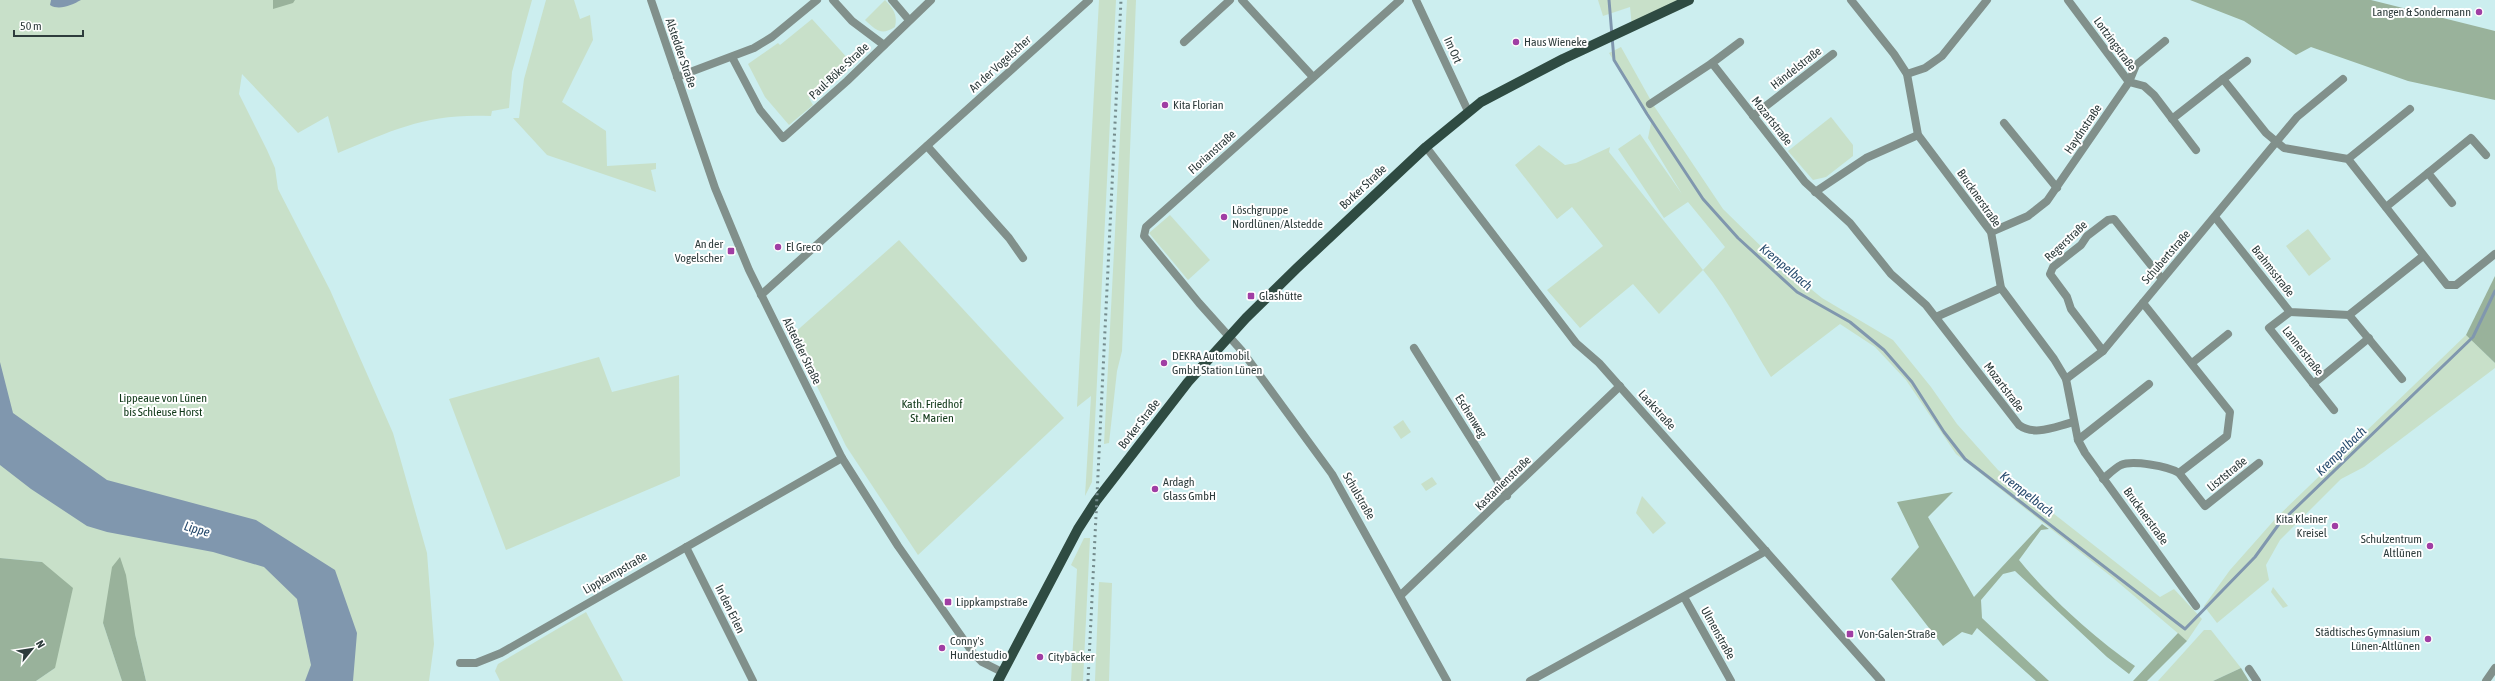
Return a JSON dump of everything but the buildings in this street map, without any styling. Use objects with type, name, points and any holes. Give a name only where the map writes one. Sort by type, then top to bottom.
[{"type":"main road","name":"Borker Straße","points":[[1000,676],[1088,514],[1167,408],[1229,337],[1327,239],[1426,147],[1468,111],[1501,91],[1607,38],[1689,0]]},
{"type":"street","name":"Alstedder Straße","points":[[651,0],[729,226],[761,295],[842,458],[898,546],[973,653],[1000,676]]},
{"type":"street","points":[[677,78],[732,57],[772,37],[818,0]]},
{"type":"street","points":[[833,0],[852,21],[884,45]]},
{"type":"street","points":[[892,0],[909,20]]},
{"type":"street","name":"Paul-Böke-Straße","points":[[732,57],[760,110],[783,138],[931,0]]},
{"type":"street","name":"An der Vogelscher","points":[[761,295],[1090,0]]},
{"type":"street","points":[[1184,42],[1230,0]]},
{"type":"street","points":[[1242,0],[1313,77]]},
{"type":"street","name":"Florianstraße","points":[[1229,337],[1146,240],[1144,231],[1400,0]]},
{"type":"street","name":"Im Ort","points":[[1416,0],[1468,111]]},
{"type":"street","name":"Brucknerstraße","points":[[1851,0],[1894,54],[1907,74],[1918,135],[1991,232],[2001,288],[2054,359],[2066,379],[2078,440],[2103,479],[2196,606]]},
{"type":"street","points":[[1907,74],[1925,68],[1942,56],[1987,0]]},
{"type":"street","name":"Lortzingstraße","points":[[2068,0],[2129,82]]},
{"type":"street","points":[[1650,104],[1712,63],[1740,42]]},
{"type":"street","name":"Haydnstraße","points":[[1991,232],[2038,210],[2056,188],[2129,82],[2136,65],[2165,42]]},
{"type":"street","name":"Händelstraße","points":[[1754,116],[1833,54]]},
{"type":"street","points":[[2172,119],[2247,61]]},
{"type":"street","name":"Mozartstraße","points":[[1712,63],[1805,182],[1850,223],[1891,274],[1926,305],[2019,425],[2025,430],[2039,431],[2074,422]]},
{"type":"street","points":[[2223,79],[2275,142],[2284,148],[2348,159],[2386,206],[2423,256],[2448,285],[2456,285],[2495,254]]},
{"type":"street","name":"Schubertstraße","points":[[2066,379],[2102,351],[2297,117],[2343,79]]},
{"type":"street","points":[[2129,82],[2144,86],[2196,150]]},
{"type":"street","points":[[2348,159],[2410,109]]},
{"type":"street","points":[[2004,123],[2056,188]]},
{"type":"street","points":[[1815,192],[1866,158],[1918,135]]},
{"type":"street","points":[[2386,206],[2472,138],[2486,156]]},
{"type":"street","points":[[926,146],[1000,227],[1023,258]]},
{"type":"street","name":"Laakstraße","points":[[1426,147],[1572,338],[1620,386],[1881,681]]},
{"type":"street","points":[[2428,173],[2452,203]]},
{"type":"street","name":"Brahmsstraße","points":[[2215,217],[2290,312],[2348,315]]},
{"type":"street","name":"Regerstraße","points":[[2102,351],[2071,310],[2067,297],[2052,278],[2050,274],[2053,268],[2081,245],[2087,236],[2108,220],[2114,219],[2162,279]]},
{"type":"street","points":[[2402,379],[2369,338],[2348,315],[2423,256]]},
{"type":"street","points":[[1936,317],[2001,288]]},
{"type":"street","points":[[2103,479],[2121,465],[2130,463],[2171,468],[2179,473],[2227,436],[2230,412],[2143,303]]},
{"type":"street","name":"Lannerstraße","points":[[2290,312],[2269,328],[2334,410]]},
{"type":"street","points":[[2192,363],[2228,334]]},
{"type":"street","name":"Schulstraße","points":[[1229,337],[1242,351],[1332,474],[1401,595],[1447,681]]},
{"type":"street","points":[[2313,384],[2369,338]]},
{"type":"street","name":"Eschenweg","points":[[1414,348],[1507,496]]},
{"type":"street","points":[[2078,440],[2149,384]]},
{"type":"street","name":"Kastanienstraße","points":[[1401,595],[1507,496],[1620,386]]},
{"type":"street","name":"Lippkampstraße","points":[[460,663],[476,663],[501,653],[842,458]]},
{"type":"street","name":"Lisztstraße","points":[[2179,473],[2205,506],[2259,463]]},
{"type":"street","name":"In den Erlen","points":[[686,547],[753,681]]},
{"type":"street","points":[[1530,681],[1766,551]]},
{"type":"street","name":"Ulmenstraße","points":[[1684,597],[1731,681]]},
{"type":"street","points":[[2486,681],[2495,668]]},
{"type":"street","points":[[2249,669],[2257,681]]},
{"type":"green space","name":"Lippeaue von Lünen bis Schleuse Horst","points":[[0,0],[532,0],[512,72],[509,108],[492,111],[491,116],[449,117],[412,124],[338,153],[328,116],[298,133],[242,74],[239,94],[275,168],[278,189],[330,290],[393,433],[427,553],[434,644],[429,681],[146,681],[135,634],[103,623],[122,681],[36,681],[55,668],[42,562],[0,558]]},
{"type":"green space","points":[[273,0],[295,0],[293,3],[273,9]]},
{"type":"green space","points":[[546,0],[574,0],[580,19],[590,15],[593,40],[562,102],[606,131],[607,166],[656,163],[656,169],[651,170],[656,192],[547,155],[513,118],[519,118],[524,79]]},
{"type":"green space","points":[[885,0],[894,12],[896,23],[895,27],[890,30],[879,31],[865,20]]},
{"type":"green space","points":[[1099,0],[1116,0],[1092,482],[1085,496],[1091,396],[1077,407]]},
{"type":"green space","points":[[1127,0],[1136,0],[1122,351],[1117,371],[1109,443],[1104,444]]},
{"type":"green space","points":[[1598,0],[1689,0],[1632,27],[1630,7],[1603,16]]},
{"type":"green space","points":[[2190,0],[2371,0],[2495,31],[2495,100],[2408,81],[2311,47],[2296,55],[2244,21]]},
{"type":"green space","points":[[812,19],[851,62],[809,98],[813,105],[789,125],[765,97],[748,64],[778,43],[780,45]]},
{"type":"green space","points":[[1621,47],[1654,106],[1723,209],[1774,259],[1822,298],[1893,340],[1931,387],[1957,424],[1998,470],[2160,597],[2174,589],[2202,619],[2187,641],[2113,578],[1956,454],[1906,380],[1875,347],[1840,324],[1771,377],[1731,309],[1703,270],[1725,247],[1688,202],[1664,218],[1618,149],[1640,134],[1682,194],[1648,138],[1651,123],[1609,53]]},
{"type":"green space","points":[[1831,117],[1853,145],[1853,156],[1826,177],[1813,180],[1788,151]]},
{"type":"green space","points":[[1539,145],[1565,165],[1576,163],[1610,147],[1609,152],[1703,270],[1659,314],[1633,284],[1580,328],[1547,290],[1603,246],[1572,207],[1557,219],[1515,165]]},
{"type":"green space","points":[[1170,215],[1210,260],[1188,280],[1149,233]]},
{"type":"green space","points":[[2308,229],[2331,259],[2309,276],[2286,246]]},
{"type":"green space","name":"Kath. Friedhof St. Marien","points":[[899,240],[1064,418],[918,555],[846,446],[792,335]]},
{"type":"green space","points":[[2495,276],[2495,363],[2466,335]]},
{"type":"green space","points":[[2466,335],[2495,363],[2495,368],[2364,467],[2341,479],[2280,540],[2266,565],[2269,580],[2217,623],[2204,606],[2230,570],[2277,517]]},
{"type":"green space","points":[[599,357],[612,392],[679,375],[680,476],[506,550],[449,399]]},
{"type":"green space","points":[[1403,420],[1411,432],[1401,439],[1393,427]]},
{"type":"green space","points":[[1432,477],[1437,484],[1426,491],[1421,484]]},
{"type":"green space","points":[[1953,492],[1928,517],[1974,597],[2042,524],[2049,529],[2041,530],[2019,560],[2044,588],[2074,617],[2135,666],[2129,674],[2107,657],[2015,571],[2003,574],[1981,600],[1982,618],[2049,681],[2036,681],[1977,628],[1972,635],[1962,632],[1943,646],[1891,579],[1919,547],[1897,502]]},
{"type":"green space","points":[[1642,496],[1666,523],[1653,534],[1636,513]]},
{"type":"green space","points":[[1084,538],[1090,538],[1083,681],[1071,681],[1077,569],[1071,565]]},
{"type":"green space","points":[[120,557],[126,575],[135,634],[146,681],[122,681],[103,623],[112,567]]},
{"type":"green space","points":[[0,558],[42,562],[73,588],[55,668],[36,681],[0,681]]},
{"type":"green space","points":[[1099,582],[1112,583],[1109,681],[1095,681]]},
{"type":"green space","points":[[2273,587],[2288,606],[2283,608],[2271,592]]},
{"type":"green space","points":[[586,612],[623,681],[500,681],[495,671],[498,664]]},
{"type":"green space","points":[[2204,630],[2211,630],[2241,668],[2213,681],[2158,681]]},
{"type":"green space","points":[[2178,633],[2187,641],[2147,681],[2133,681]]},
{"type":"green space","points":[[2241,668],[2249,681],[2213,681]]},
{"type":"water","points":[[51,0],[81,0],[70,5],[54,7],[50,5]]},
{"type":"water","name":"Lippe","points":[[0,362],[13,413],[107,480],[256,520],[335,570],[357,633],[353,681],[305,681],[311,665],[297,599],[264,567],[213,552],[107,532],[87,526],[31,489],[0,465]]},
{"type":"waterway","name":"Krempelbach","points":[[1609,0],[1614,60],[1647,114],[1703,199],[1738,238],[1797,292],[1850,322],[1884,350],[1912,382],[1944,432],[1965,459],[2185,629],[2255,557],[2279,524],[2473,337],[2495,291]]},
{"type":"railway","points":[[1088,681],[1121,0]]},
{"type":"place","name":"Langen & Sondermann","points":[[2479,12]]},
{"type":"place","name":"Haus Wieneke","points":[[1516,42]]},
{"type":"place","name":"Kita Florian","points":[[1165,105]]},
{"type":"place","name":"Löschgruppe Nordlünen/Alstedde","points":[[1224,217]]},
{"type":"place","name":"El Greco","points":[[778,247]]},
{"type":"place","name":"An der Vogelscher","points":[[731,251]]},
{"type":"place","name":"Glashütte","points":[[1251,296]]},
{"type":"place","name":"DEKRA Automobil GmbH Station Lünen","points":[[1164,363]]},
{"type":"place","name":"Ardagh Glass GmbH","points":[[1155,489]]},
{"type":"place","name":"Kita Kleiner Kreisel","points":[[2335,526]]},
{"type":"place","name":"Schulzentrum Altlünen","points":[[2430,546]]},
{"type":"place","name":"Lippkampstraße","points":[[948,602]]},
{"type":"place","name":"Von-Galen-Straße","points":[[1850,634]]},
{"type":"place","name":"Städtisches Gymnasium Lünen-Altlünen","points":[[2428,639]]},
{"type":"place","name":"Conny's Hundestudio","points":[[942,648]]},
{"type":"place","name":"Citybäcker","points":[[1040,657]]}]
